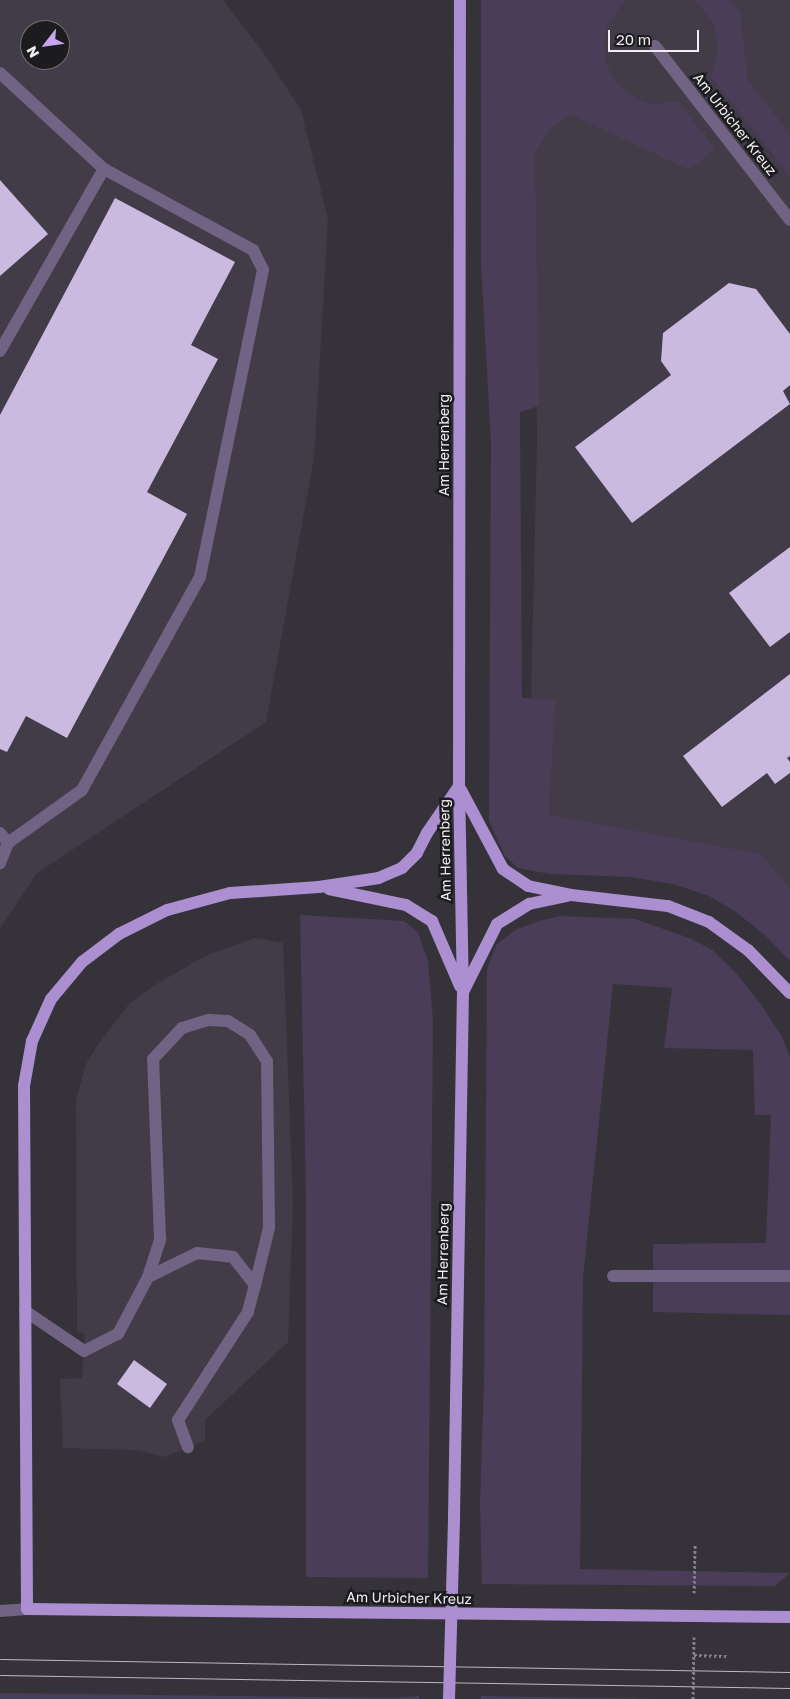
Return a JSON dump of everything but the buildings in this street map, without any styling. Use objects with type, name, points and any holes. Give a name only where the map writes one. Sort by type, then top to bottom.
[{"type":"main road","name":"Am Herrenberg","points":[[449,1699],[463,993],[459,786],[460,0]]},
{"type":"main road","points":[[28,1609],[24,1086],[32,1041],[51,999],[82,962],[119,934],[167,910],[230,893],[319,887],[379,878],[402,868],[417,853],[428,832],[459,786],[503,869],[528,886],[571,895],[668,906],[708,922],[748,950],[790,994]]},
{"type":"main road","points":[[319,887],[406,905],[432,921],[463,993]]},
{"type":"main road","points":[[463,993],[497,924],[529,904],[571,895]]},
{"type":"main road","name":"Am Urbicher Kreuz","points":[[28,1609],[790,1617]]},
{"type":"street","name":"Am Urbicher Kreuz","points":[[655,46],[790,220]]},
{"type":"street","points":[[0,73],[104,169],[253,250],[263,270],[200,577],[82,790],[8,843],[0,863]]},
{"type":"street","points":[[0,351],[104,169]]},
{"type":"street","points":[[0,833],[8,843]]},
{"type":"street","points":[[25,1311],[84,1351],[118,1334],[148,1277],[160,1239],[153,1059],[182,1028],[209,1020],[228,1021],[250,1035],[267,1061],[269,1228],[248,1312],[178,1420],[188,1447]]},
{"type":"street","points":[[148,1277],[197,1253],[233,1257],[255,1285]]},
{"type":"street","points":[[614,1276],[790,1276]]},
{"type":"street","points":[[0,1610],[28,1609]]},
{"type":"path","points":[[693,1699],[695,1544]]},
{"type":"path","points":[[694,1655],[728,1656]]},
{"type":"shaded area","points":[[0,0],[223,0],[263,52],[301,110],[328,219],[314,458],[266,722],[37,873],[0,929]]},
{"type":"shaded area","points":[[481,0],[628,0],[622,4],[607,26],[604,45],[606,63],[615,81],[627,93],[645,102],[655,104],[678,101],[715,149],[689,170],[572,115],[553,126],[535,153],[539,406],[520,412],[522,698],[555,700],[549,815],[761,854],[790,889],[790,961],[766,936],[736,912],[709,896],[673,884],[631,877],[550,874],[518,868],[505,856],[489,821],[491,443],[481,264]]},
{"type":"shaded area","points":[[533,0],[790,0],[790,922],[528,825],[537,442]]},
{"type":"shaded area","points":[[693,0],[730,0],[740,12],[748,80],[790,134],[790,176],[710,76],[718,52],[716,32],[711,19]]},
{"type":"shaded area","points":[[300,915],[404,921],[418,932],[428,961],[433,1019],[428,1578],[306,1577],[306,1196]]},
{"type":"shaded area","points":[[560,916],[635,919],[689,938],[711,949],[734,971],[760,1003],[781,1035],[790,1057],[790,1315],[653,1312],[653,1244],[766,1243],[771,1115],[755,1115],[753,1050],[664,1048],[672,988],[613,984],[583,1278],[580,1569],[790,1573],[775,1586],[482,1584],[480,1503],[484,1381],[487,969],[496,945],[515,930]]},
{"type":"shaded area","points":[[255,938],[283,943],[293,1203],[288,1342],[205,1420],[205,1440],[165,1457],[136,1450],[63,1448],[60,1379],[82,1378],[85,1334],[77,1331],[76,1100],[86,1064],[97,1046],[129,1004],[155,985],[205,956]]},
{"type":"shaded area","points":[[0,1693],[394,1698],[419,1696],[419,1699],[0,1699]]},
{"type":"shaded area","points":[[481,1696],[659,1699],[481,1699]]},
{"type":"tram line","points":[[0,1659],[790,1672]]},
{"type":"tram line","points":[[0,1675],[790,1688]]}]
